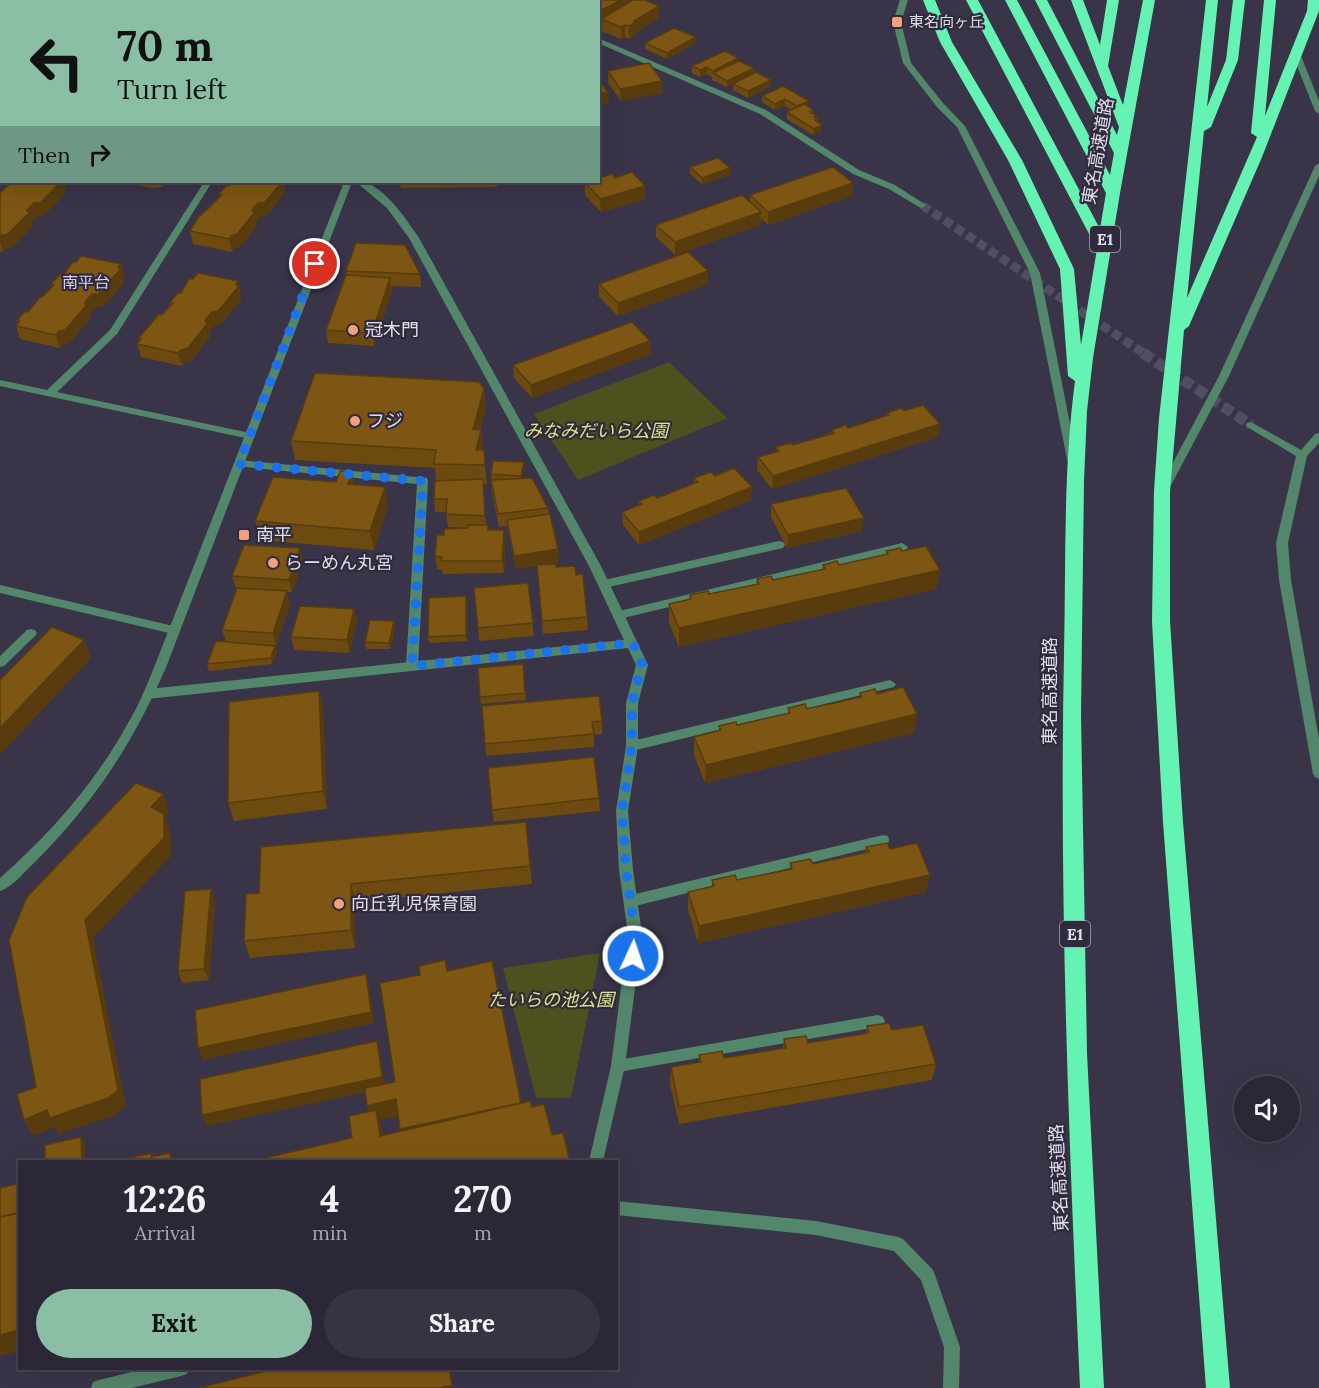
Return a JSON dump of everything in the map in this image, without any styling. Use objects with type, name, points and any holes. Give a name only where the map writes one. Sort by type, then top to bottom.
[{"type":"highway","points":[[929,0],[946,42],[1015,160],[1067,269],[1080,411]]},
{"type":"highway","points":[[972,0],[1104,249]]},
{"type":"highway","points":[[1011,0],[1113,193]]},
{"type":"highway","points":[[1041,0],[1121,154]]},
{"type":"highway","points":[[1077,0],[1126,127]]},
{"type":"highway","points":[[1103,67],[1113,0]]},
{"type":"highway","name":"東名高速道路","points":[[1092,1388],[1076,1053],[1072,714],[1076,481],[1080,411],[1104,249],[1149,0]]},
{"type":"highway","points":[[1212,0],[1173,347],[1162,491],[1161,621],[1172,810],[1218,1388]]},
{"type":"highway","points":[[1196,148],[1232,60],[1239,0]]},
{"type":"highway","points":[[1255,157],[1270,0]]},
{"type":"highway","points":[[1173,347],[1255,157],[1295,51],[1313,11],[1314,0]]},
{"type":"street","points":[[904,0],[897,22],[907,63],[940,105],[961,126],[1035,273],[1076,481]]},
{"type":"street","points":[[600,41],[763,112],[856,172],[922,205]]},
{"type":"street","points":[[1295,51],[1319,111]]},
{"type":"street","points":[[1162,491],[1224,376],[1319,166]]},
{"type":"street","points":[[49,394],[114,332],[207,183]]},
{"type":"street","points":[[0,886],[46,840],[95,784],[132,728],[148,694],[239,464],[348,183]]},
{"type":"street","points":[[362,183],[378,193],[392,206],[414,238],[604,584],[642,664],[632,703],[632,746],[622,811],[635,934],[618,1066],[596,1160]]},
{"type":"street","points":[[0,383],[250,436]]},
{"type":"street","points":[[1251,426],[1302,455]]},
{"type":"street","points":[[1318,766],[1283,562],[1284,527],[1302,455],[1319,436]]},
{"type":"street","points":[[239,464],[423,481],[412,666]]},
{"type":"street","points":[[604,584],[779,544]]},
{"type":"street","points":[[620,615],[902,547]]},
{"type":"street","points":[[0,589],[173,630]]},
{"type":"street","points":[[0,663],[31,633]]},
{"type":"street","points":[[148,694],[633,643]]},
{"type":"street","points":[[632,746],[890,684]]},
{"type":"street","points":[[630,901],[883,840]]},
{"type":"street","points":[[618,1066],[878,1021]]},
{"type":"street","points":[[618,1208],[816,1228],[898,1244],[927,1275],[952,1347],[951,1388]]},
{"type":"street","points":[[99,1388],[173,1370]]},
{"type":"green space","name":"みなみだいら公園","points":[[669,362],[727,418],[578,480],[534,414]]},
{"type":"green space","name":"たいらの池公園","points":[[600,953],[571,1098],[536,1098],[503,968]]},
{"type":"building","points":[[600,0],[621,0],[600,11]]},
{"type":"building","points":[[633,0],[644,0],[659,6],[629,26],[621,27],[601,19]]},
{"type":"building","points":[[674,28],[696,37],[667,53],[645,43]]},
{"type":"building","points":[[725,51],[738,58],[713,71],[707,67],[700,70],[692,66]]},
{"type":"building","points":[[739,61],[754,68],[727,81],[713,73]]},
{"type":"building","points":[[649,63],[662,81],[620,89],[608,71]]},
{"type":"building","points":[[756,72],[771,80],[748,91],[733,84]]},
{"type":"building","points":[[600,81],[608,92],[600,94]]},
{"type":"building","points":[[783,86],[809,101],[797,106],[785,99],[775,104],[762,96]]},
{"type":"building","points":[[804,104],[813,110],[810,112],[817,116],[814,117],[818,119],[815,120],[822,125],[814,129],[787,112]]},
{"type":"building","points":[[718,158],[730,168],[702,178],[690,167]]},
{"type":"building","points":[[833,167],[853,183],[768,212],[750,195]]},
{"type":"building","points":[[632,172],[645,186],[600,199],[586,183],[600,183],[600,177],[612,174],[615,178]]},
{"type":"building","points":[[11,183],[60,183],[40,203],[34,203],[27,210],[29,213],[8,234],[0,237],[0,193]]},
{"type":"building","points":[[231,183],[281,183],[264,203],[258,203],[252,210],[254,213],[237,234],[229,239],[190,231],[198,218],[222,195],[219,194],[226,186]]},
{"type":"building","points":[[742,195],[761,212],[675,242],[656,225]]},
{"type":"building","points":[[356,243],[405,245],[420,274],[346,271]]},
{"type":"building","points":[[688,252],[708,271],[618,303],[599,284]]},
{"type":"building","points":[[81,256],[121,264],[118,267],[120,270],[98,294],[92,294],[85,302],[86,306],[65,330],[59,331],[56,335],[16,326],[25,311],[28,312],[54,285],[51,284],[59,275],[63,275]]},
{"type":"building","points":[[198,273],[238,281],[236,284],[238,287],[218,311],[212,312],[205,320],[207,324],[188,348],[178,353],[137,344],[141,339],[138,339],[159,314],[162,315],[173,303],[170,302],[178,293],[181,293],[189,279],[193,279]]},
{"type":"building","points":[[346,275],[390,278],[372,333],[326,330]]},
{"type":"building","points":[[632,322],[650,341],[531,385],[513,365]]},
{"type":"building","points":[[315,373],[479,382],[484,389],[473,429],[481,430],[476,450],[484,450],[485,465],[434,464],[436,450],[291,441]]},
{"type":"building","points":[[923,405],[940,424],[773,476],[758,457],[779,451],[776,447],[791,443],[793,445],[834,433],[832,430],[846,425],[848,428],[889,415],[887,413],[901,408],[904,411]]},
{"type":"building","points":[[493,461],[524,462],[521,476],[491,474]]},
{"type":"building","points":[[734,468],[752,487],[639,532],[622,512],[642,504],[639,501],[654,495],[657,498],[698,482],[694,478],[711,472],[715,476]]},
{"type":"building","points":[[340,471],[352,472],[348,484],[385,487],[370,531],[255,521],[273,477],[336,482]]},
{"type":"building","points":[[532,478],[548,508],[498,514],[491,480]]},
{"type":"building","points":[[483,479],[485,516],[446,514],[447,499],[434,499],[435,481]]},
{"type":"building","points":[[846,488],[864,518],[788,535],[771,504]]},
{"type":"building","points":[[550,514],[558,549],[514,556],[507,520]]},
{"type":"building","points":[[468,525],[488,525],[488,530],[504,530],[502,561],[441,561],[442,557],[435,556],[437,535],[444,535],[444,529],[468,528]]},
{"type":"building","points":[[244,545],[300,548],[289,580],[232,576]]},
{"type":"building","points":[[926,546],[940,570],[679,628],[669,604],[691,599],[690,595],[708,591],[709,594],[759,584],[757,579],[771,576],[773,580],[825,569],[823,565],[837,561],[839,565],[888,554],[886,551],[900,548],[902,551]]},
{"type":"building","points":[[556,564],[556,567],[575,566],[576,575],[583,574],[587,617],[542,621],[537,565]]},
{"type":"building","points":[[528,583],[533,623],[478,628],[474,588]]},
{"type":"building","points":[[237,588],[287,591],[273,633],[222,630]]},
{"type":"building","points":[[466,596],[466,635],[428,637],[429,598]]},
{"type":"building","points":[[300,606],[354,609],[347,640],[291,637]]},
{"type":"building","points":[[370,620],[394,621],[389,643],[365,642]]},
{"type":"building","points":[[52,627],[84,640],[0,728],[0,680]]},
{"type":"building","points":[[216,641],[275,646],[271,658],[207,664]]},
{"type":"building","points":[[523,664],[525,693],[480,697],[478,668]]},
{"type":"building","points":[[903,687],[917,714],[706,765],[694,737],[721,730],[719,726],[736,722],[737,725],[790,713],[788,708],[805,704],[807,709],[862,697],[860,693],[875,689],[877,694]]},
{"type":"building","points":[[319,691],[323,791],[228,803],[229,702]]},
{"type":"building","points":[[599,696],[602,721],[592,722],[594,734],[485,744],[482,706]]},
{"type":"building","points":[[594,757],[599,798],[492,810],[488,768]]},
{"type":"building","points":[[136,783],[163,794],[151,807],[164,814],[164,838],[85,920],[118,1090],[108,1098],[50,1118],[47,1110],[24,1120],[17,1094],[36,1087],[9,940],[27,897]]},
{"type":"building","points":[[526,822],[530,866],[351,884],[351,930],[244,941],[246,894],[259,893],[261,847]]},
{"type":"building","points":[[887,843],[890,849],[917,843],[930,875],[699,926],[688,892],[714,886],[712,880],[735,875],[737,880],[792,869],[790,863],[810,859],[813,864],[869,852],[866,847]]},
{"type":"building","points":[[211,889],[204,969],[178,971],[185,891]]},
{"type":"building","points":[[445,960],[447,971],[492,961],[521,1103],[400,1129],[396,1099],[367,1106],[365,1088],[395,1082],[380,983],[420,975],[419,966]]},
{"type":"building","points":[[366,974],[371,1012],[198,1048],[195,1010]]},
{"type":"building","points":[[889,1023],[892,1030],[923,1025],[936,1064],[679,1107],[671,1067],[701,1062],[699,1055],[722,1051],[724,1058],[786,1048],[784,1039],[806,1036],[808,1043],[869,1033],[867,1026]]},
{"type":"building","points":[[377,1041],[382,1077],[202,1115],[200,1079]]},
{"type":"building","points":[[530,1101],[532,1107],[544,1104],[552,1135],[563,1133],[570,1160],[256,1160],[352,1138],[349,1116],[376,1110],[380,1136]]},
{"type":"building","points":[[81,1137],[82,1160],[45,1160],[45,1145]]},
{"type":"building","points":[[152,1153],[151,1160],[120,1160]]},
{"type":"building","points":[[170,1153],[171,1160],[151,1160],[151,1157]]},
{"type":"building","points":[[18,1184],[18,1212],[0,1217],[0,1188]]},
{"type":"building","points":[[18,1213],[18,1330],[0,1335],[0,1217]]},
{"type":"building","points":[[270,1370],[449,1370],[452,1385],[439,1388],[199,1388]]},
{"type":"tunnel","points":[[922,205],[1145,354]]},
{"type":"tunnel","points":[[1143,353],[1251,425]]},
{"type":"place","name":"東名向ヶ丘","points":[[897,22]]},
{"type":"place","name":"冠木門","points":[[353,330]]},
{"type":"place","name":"フジ","points":[[355,421]]},
{"type":"place","name":"南平","points":[[244,535]]},
{"type":"place","name":"らーめん丸宮","points":[[273,563]]},
{"type":"place","name":"向丘乳児保育園","points":[[339,904]]},
{"type":"district","name":"南平台","points":[[86,282]]},
{"type":"route","points":[[315,264],[239,464],[423,481],[412,666],[633,643],[642,664],[632,703],[632,746],[622,811],[626,870],[635,934],[633,956]]}]
